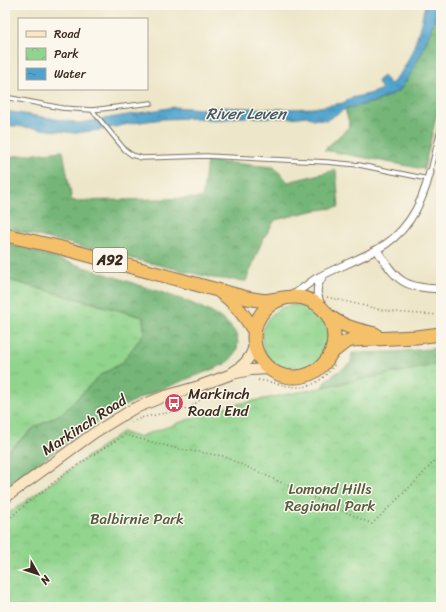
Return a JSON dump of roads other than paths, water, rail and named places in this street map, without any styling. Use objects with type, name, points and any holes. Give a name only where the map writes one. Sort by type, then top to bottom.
[{"type":"highway","name":"A92","points":[[5,235],[58,247],[247,298],[265,301],[287,297],[305,298],[326,308],[338,322],[350,328],[393,338]]},
{"type":"highway","name":"A92","points":[[214,288],[227,296],[254,331]]},
{"type":"highway","name":"A92","points":[[287,297],[273,302],[264,310],[257,320],[254,331],[254,346],[262,363],[269,369],[280,375],[292,378],[304,377],[315,372],[334,358],[344,343],[351,340],[441,334]]},
{"type":"highway","name":"A92","points":[[326,308],[335,334],[334,358]]},
{"type":"main road","name":"Markinch Road","points":[[5,498],[94,433],[133,409],[165,396],[232,374],[248,361],[254,346]]},
{"type":"main road","name":"Markinch Road","points":[[232,374],[252,375],[269,369]]},
{"type":"street","points":[[287,297],[324,275],[377,250],[398,233],[415,214],[429,176]]},
{"type":"street","points":[[377,250],[389,268],[404,283],[422,288],[441,289]]},
{"type":"street","points":[[324,275],[316,288],[316,293],[326,308]]},
{"type":"lane","points":[[5,97],[62,108],[92,110],[151,103]]},
{"type":"lane","points":[[92,110],[125,150],[132,155],[142,158],[206,156],[327,162],[359,165],[429,176],[441,126]]},
{"type":"water","name":"River Leven","points":[[425,5],[436,5],[435,19],[423,50],[413,70],[400,90],[378,101],[345,109],[327,120],[314,119],[306,116],[292,118],[240,117],[218,120],[197,118],[163,119],[75,133],[5,125],[5,111],[80,123],[174,107],[201,109],[216,107],[283,109],[313,108],[343,103],[351,98],[382,89],[377,81],[383,76],[391,84],[398,76],[414,47]]},
{"type":"place","name":"Markinch Road End","points":[[174,403]]},
{"type":"park label","name":"Lomond Hills Regional Park","points":[[330,498]]},
{"type":"park label","name":"Balbirnie Park","points":[[137,519]]}]
